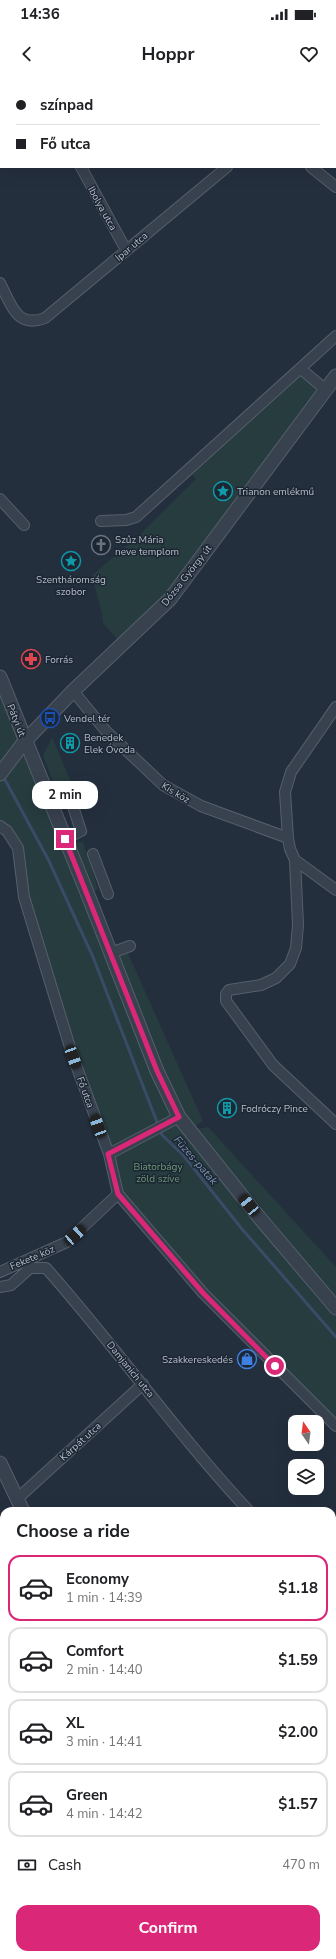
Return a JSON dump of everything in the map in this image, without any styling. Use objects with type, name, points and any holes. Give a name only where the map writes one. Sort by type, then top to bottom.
[{"type":"street","name":"Ibolya utca","points":[[82,168],[126,250]]},
{"type":"street","name":"Ipar utca","points":[[0,283],[16,313],[24,321],[34,322],[45,318],[226,168]]},
{"type":"street","points":[[312,168],[336,187]]},
{"type":"street","points":[[101,521],[136,518],[336,336]]},
{"type":"street","points":[[301,368],[326,390]]},
{"type":"street","name":"Dózsa György út","points":[[0,774],[25,741],[73,691],[170,599],[336,376]]},
{"type":"street","points":[[0,499],[24,525]]},
{"type":"street","name":"Pátyi út","points":[[0,677],[25,741]]},
{"type":"street","name":"Kis köz","points":[[73,691],[106,731],[163,786],[201,806],[288,838]]},
{"type":"street","points":[[336,707],[291,772],[285,792],[288,838],[290,849],[295,860],[298,925],[296,948],[290,964],[276,978],[261,984],[229,990],[226,994],[226,1000],[273,1065],[336,1124]]},
{"type":"street","points":[[25,741],[111,953],[157,1071],[173,1120],[258,1216],[336,1308]]},
{"type":"street","points":[[65,839],[81,831],[70,797]]},
{"type":"street","name":"Fő utca","points":[[0,826],[7,831],[18,848],[24,897],[73,1057],[108,1154],[118,1194],[203,1293],[336,1426]]},
{"type":"street","points":[[93,854],[108,894]]},
{"type":"street","points":[[295,860],[336,890]]},
{"type":"street","points":[[111,953],[130,946]]},
{"type":"street","points":[[108,1154],[173,1120]]},
{"type":"street","name":"Fekete köz","points":[[0,1272],[67,1242],[118,1194]]},
{"type":"street","name":"Damjanich utca","points":[[0,1287],[11,1285],[30,1268],[46,1268],[218,1477],[246,1507]]},
{"type":"street","name":"Kárpát utca","points":[[17,1499],[143,1384]]},
{"type":"street","points":[[0,1464],[21,1507]]},
{"type":"green space","points":[[301,369],[326,390],[170,599],[122,645],[103,623],[92,575],[135,539],[196,479],[188,471]]},
{"type":"green space","name":"Biatorbágy zöld szíve","points":[[0,690],[20,746],[179,1127],[336,1315],[336,1423],[306,1398],[118,1194],[25,897],[18,848],[0,830]]},
{"type":"green space","points":[[52,737],[70,780],[68,783],[55,786],[43,756]]},
{"type":"green space","points":[[83,842],[98,889],[88,894],[73,843]]},
{"type":"green space","points":[[127,951],[203,1121],[189,1131],[115,956]]},
{"type":"green space","points":[[208,1127],[336,1267],[336,1300],[193,1130]]},
{"type":"waterway","name":"Füzes-patak","points":[[3,776],[48,859],[93,957],[162,1135],[183,1155],[242,1229],[336,1337]]},
{"type":"place","name":"Trianon emlékmű","points":[[223,491]]},
{"type":"place","name":"Szűz Mária neve templom","points":[[101,545]]},
{"type":"place","name":"Szentháromság szobor","points":[[71,561]]},
{"type":"place","name":"Forrás","points":[[31,659]]},
{"type":"place","name":"Vendel tér","points":[[50,718]]},
{"type":"place","name":"Benedek Elek Óvoda","points":[[70,743]]},
{"type":"place","name":"Fodróczy Pince","points":[[227,1108]]},
{"type":"place","name":"Szakkereskedés","points":[[247,1359]]},
{"type":"route","points":[[65,839],[157,1071],[179,1117],[167,1122],[130,1144],[108,1154],[118,1194],[203,1293],[275,1366]]}]
